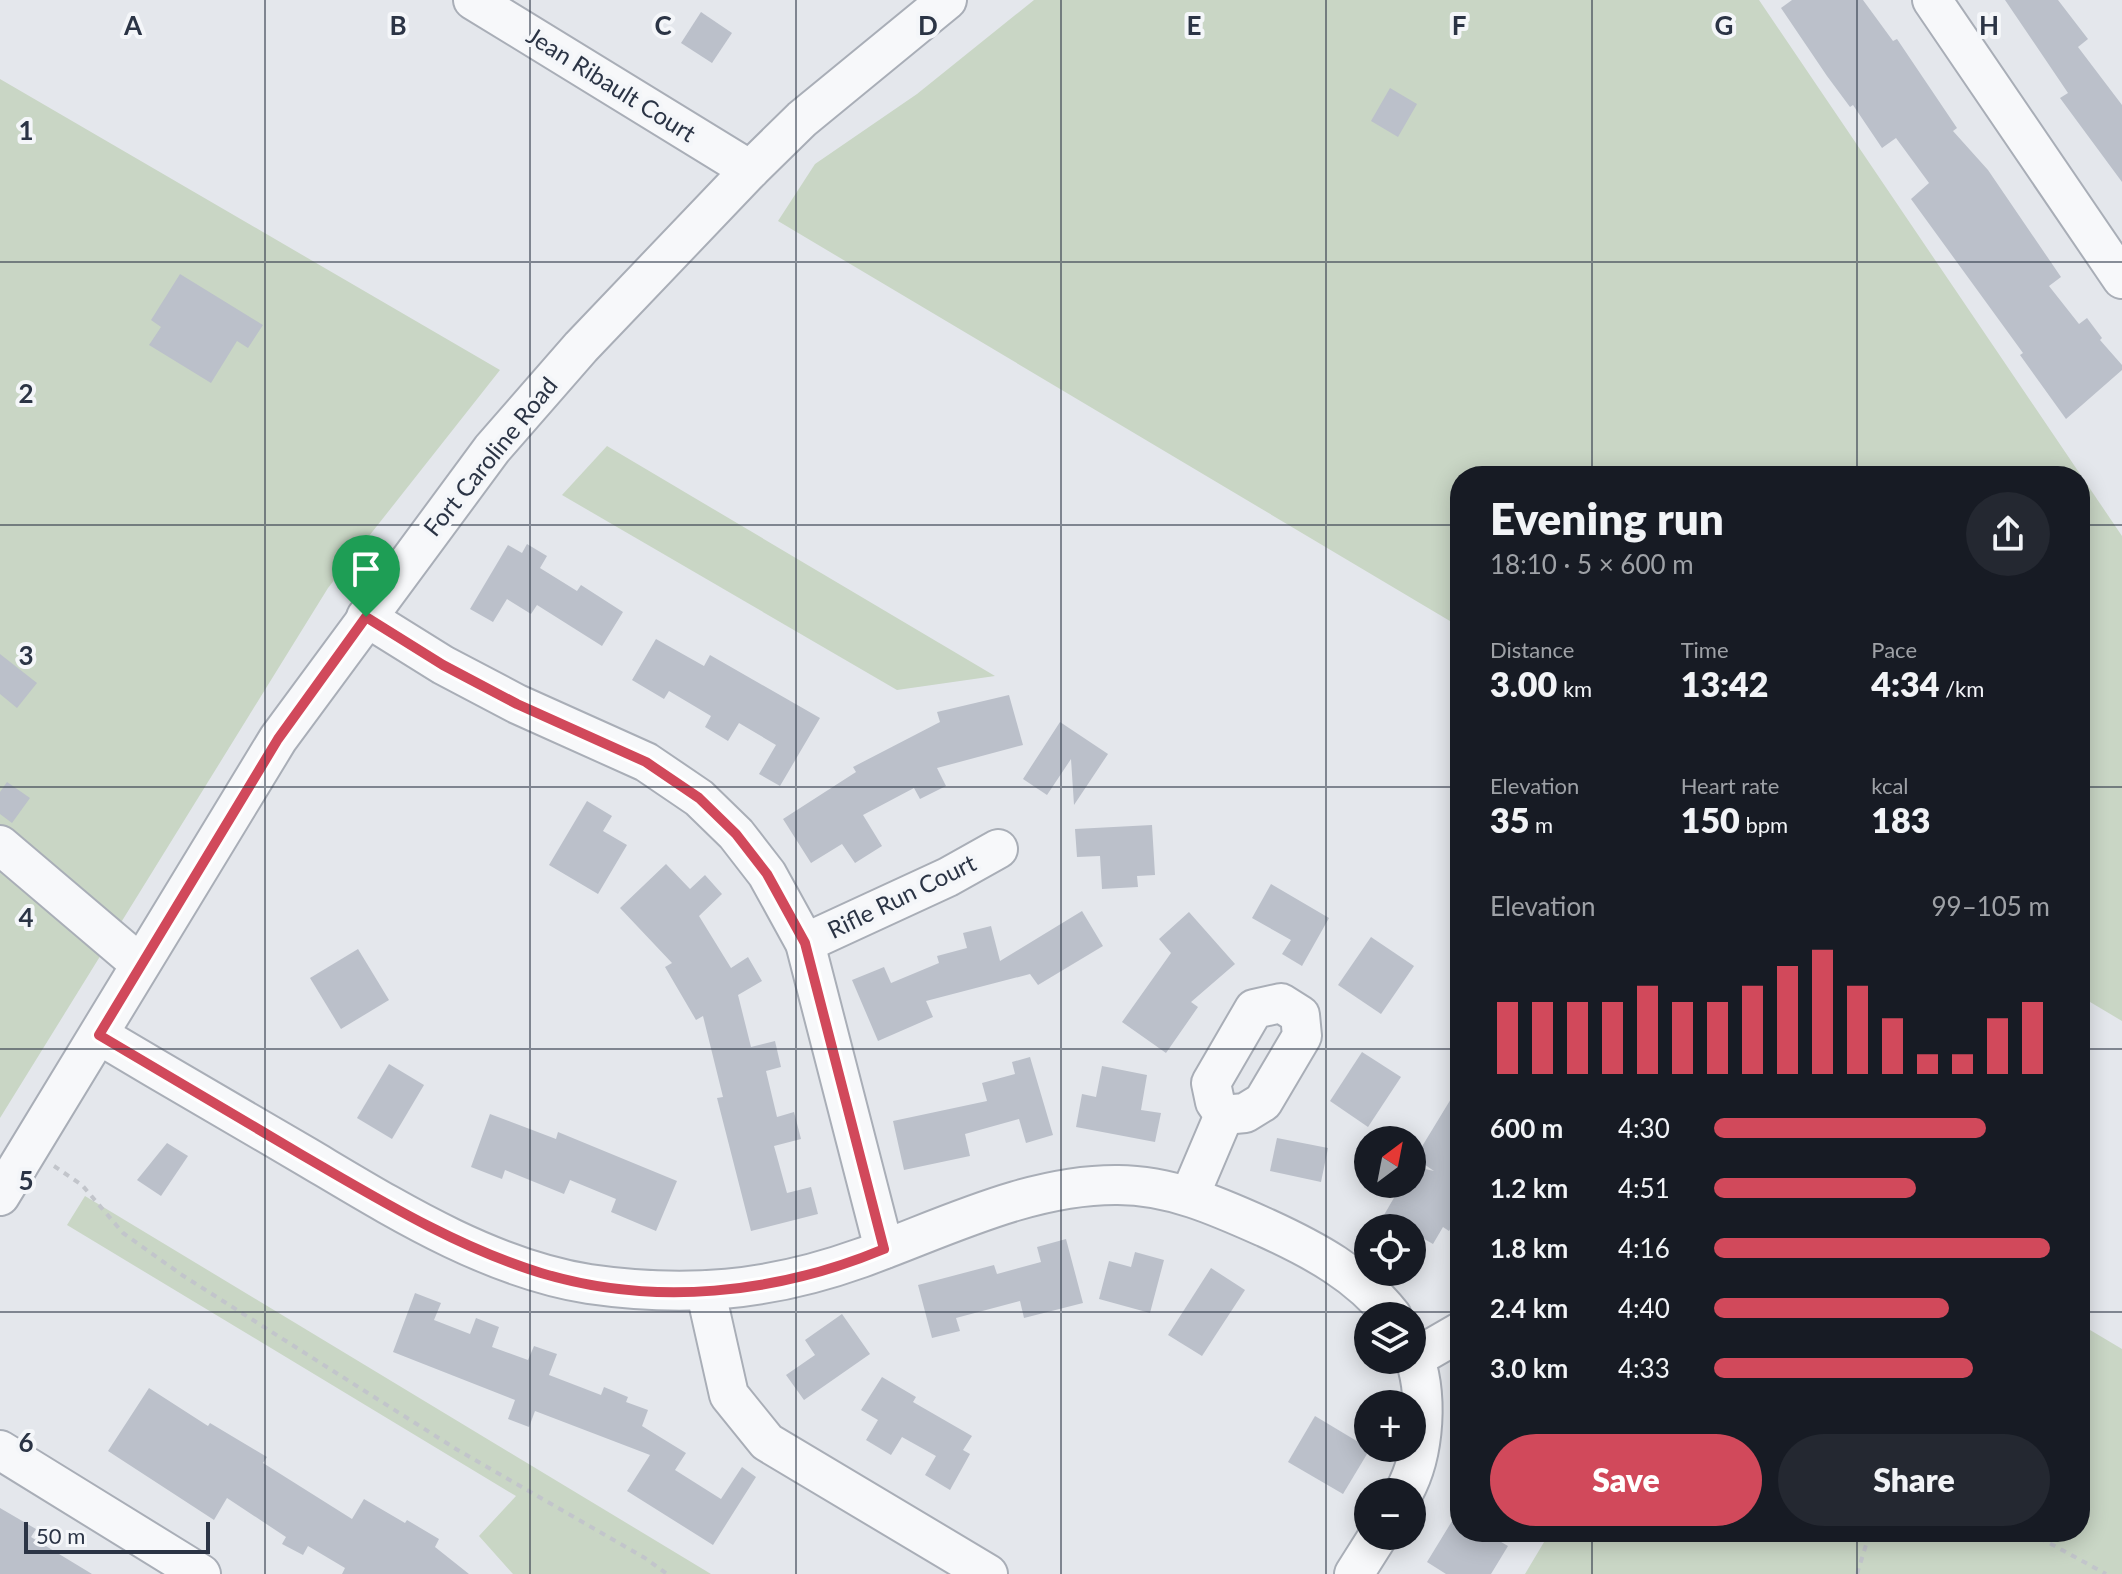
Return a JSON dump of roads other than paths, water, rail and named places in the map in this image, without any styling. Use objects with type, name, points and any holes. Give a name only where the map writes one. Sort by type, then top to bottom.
[{"type":"street","name":"Jean Ribault Court","points":[[473,0],[750,170]]},
{"type":"street","name":"Fort Caroline Road","points":[[0,1196],[278,739],[492,449],[581,347],[750,170],[802,119],[947,0]]},
{"type":"street","points":[[1932,0],[2122,279]]},
{"type":"street","points":[[366,617],[443,665],[517,704],[646,762],[699,798],[736,834],[767,874],[805,943],[884,1249]]},
{"type":"street","points":[[0,845],[140,964]]},
{"type":"street","name":"Rifle Run Court","points":[[805,943],[948,877],[998,849]]},
{"type":"street","points":[[99,1035],[396,1210],[484,1251],[541,1273],[588,1284],[706,1293],[774,1284],[1053,1190],[1118,1185],[1190,1195],[1306,1246],[1347,1271],[1381,1302]]},
{"type":"street","points":[[1190,1195],[1224,1115]]},
{"type":"street","points":[[706,1293],[729,1395],[767,1442],[988,1574]]},
{"type":"street","points":[[1426,1349],[1450,1337]]},
{"type":"street","points":[[1412,1478],[1419,1443],[1418,1374]]},
{"type":"street","points":[[0,1450],[201,1574]]},
{"type":"street","points":[[1354,1574],[1369,1550]]}]
